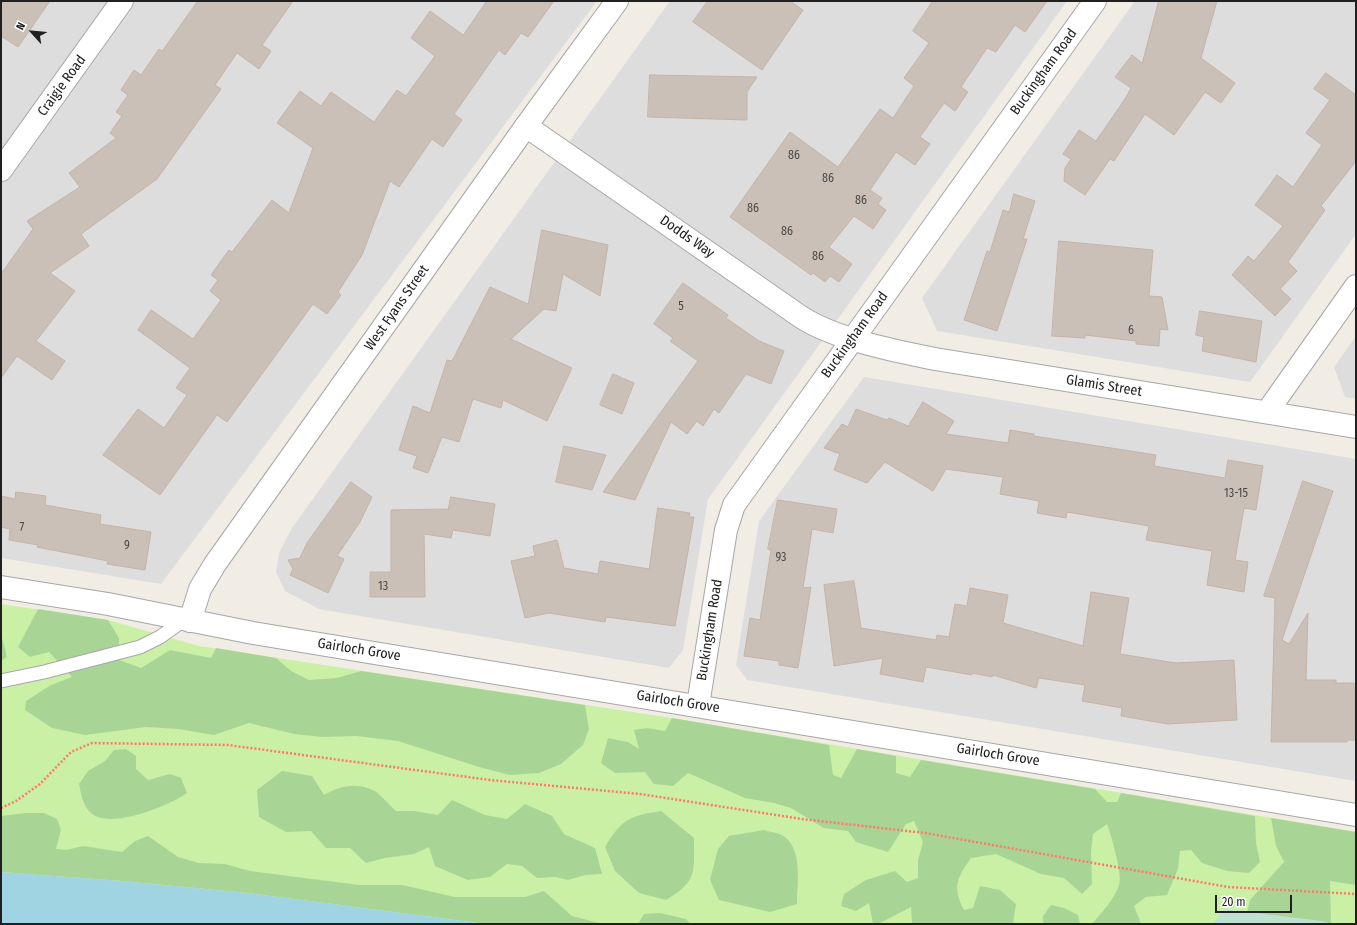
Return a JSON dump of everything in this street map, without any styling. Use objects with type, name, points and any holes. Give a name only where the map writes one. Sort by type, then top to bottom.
[{"type":"street","name":"Craigie Road","points":[[1,170],[122,1]]},
{"type":"street","name":"West Fyans Street","points":[[187,620],[207,576],[526,126],[617,1]]},
{"type":"street","name":"Buckingham Road","points":[[698,705],[726,530],[734,505],[1095,1]]},
{"type":"street","name":"Dodds Way","points":[[526,126],[800,317],[819,327],[853,338]]},
{"type":"street","points":[[1267,412],[1356,286]]},
{"type":"street","name":"Glamis Street","points":[[853,338],[901,352],[936,359],[1356,427]]},
{"type":"street","name":"Gairloch Grove","points":[[1,587],[108,604],[187,620],[1356,815]]},
{"type":"lane","points":[[1,681],[44,672],[140,647],[187,620]]},
{"type":"path","points":[[1,808],[16,801],[40,784],[72,752],[92,743],[228,745],[490,780],[640,794],[802,819],[925,833],[1228,887],[1356,894]]},
{"type":"shaded area","points":[[1,1],[597,1],[161,584],[1,558]]},
{"type":"shaded area","points":[[670,1],[1067,1],[708,499],[683,650],[669,668],[319,609],[285,591],[276,572],[279,553],[292,528]]},
{"type":"shaded area","points":[[1135,1],[1356,1],[1356,234],[1250,382],[937,331],[922,298]]},
{"type":"shaded area","points":[[1356,336],[1356,399],[1345,397],[1334,367]]},
{"type":"shaded area","points":[[864,377],[1356,459],[1356,781],[747,680],[736,665],[759,521]]},
{"type":"green space","points":[[1,604],[108,620],[199,646],[672,718],[1356,832],[1356,924],[486,924],[1,872]]},
{"type":"green space","points":[[38,609],[108,620],[119,638],[119,660],[141,668],[170,650],[211,658],[216,648],[276,658],[291,671],[309,680],[337,678],[361,671],[585,705],[589,729],[583,745],[561,764],[539,773],[510,775],[479,767],[398,741],[356,736],[323,737],[294,734],[249,723],[214,735],[178,729],[146,727],[85,735],[52,728],[25,710],[26,701],[51,685],[72,677],[49,652],[30,657],[18,647]]},
{"type":"green space","points":[[1,634],[7,657],[1,661]]},
{"type":"green space","points":[[672,718],[829,745],[833,775],[841,778],[857,749],[896,756],[896,773],[910,777],[921,760],[1095,789],[1107,802],[1117,802],[1121,793],[1255,816],[1256,843],[1260,862],[1249,873],[1227,871],[1202,863],[1191,850],[1180,851],[1178,869],[1167,895],[1146,897],[1134,906],[1141,924],[1092,924],[1114,896],[1120,880],[1116,855],[1107,824],[1093,834],[1091,852],[1092,884],[1082,894],[1064,878],[1041,874],[996,854],[971,858],[959,877],[957,889],[960,902],[964,910],[973,908],[980,886],[1000,890],[1016,904],[1013,924],[912,924],[911,907],[878,924],[873,924],[869,903],[856,911],[841,906],[844,894],[866,880],[895,871],[907,882],[918,878],[918,860],[923,842],[914,821],[906,824],[888,852],[856,842],[848,831],[824,828],[791,808],[774,803],[745,798],[688,773],[673,786],[654,784],[645,772],[615,773],[601,763],[608,738],[628,742],[639,749],[634,730],[647,728],[665,731]]},
{"type":"green space","points":[[126,749],[136,756],[136,769],[148,780],[170,774],[181,778],[187,793],[154,810],[125,818],[100,818],[91,813],[84,803],[79,784],[88,771],[105,761],[114,750]]},
{"type":"green space","points":[[282,771],[312,776],[324,795],[336,789],[349,786],[362,786],[369,788],[378,793],[396,811],[414,811],[438,815],[452,800],[485,815],[507,819],[525,804],[552,816],[564,834],[595,848],[602,874],[585,875],[568,880],[555,877],[537,878],[522,866],[507,864],[490,877],[468,880],[435,866],[429,847],[414,854],[385,858],[366,863],[350,848],[326,848],[311,831],[286,832],[259,817],[257,790]]},
{"type":"green space","points":[[661,811],[694,838],[694,868],[692,875],[684,887],[666,900],[639,893],[615,871],[605,847],[616,830],[627,820],[641,815]]},
{"type":"green space","points":[[26,813],[44,813],[57,819],[61,830],[56,849],[66,850],[83,846],[122,852],[135,841],[148,836],[178,857],[199,863],[225,864],[250,871],[359,885],[402,885],[455,897],[525,897],[544,891],[572,916],[603,924],[486,924],[248,893],[122,881],[1,872],[1,816]]},
{"type":"green space","points":[[1271,818],[1356,832],[1356,885],[1330,881],[1331,924],[1251,924],[1247,912],[1250,900],[1284,862],[1276,846]]},
{"type":"green space","points":[[764,830],[783,836],[791,843],[797,859],[798,868],[797,904],[770,912],[719,900],[710,880],[718,849],[729,836]]},
{"type":"green space","points":[[1051,905],[1064,908],[1078,915],[1080,924],[1043,924],[1043,916]]},
{"type":"green space","points":[[1224,909],[1321,921],[1333,924],[1213,924]]},
{"type":"green space","points":[[660,913],[686,919],[690,924],[638,924],[644,914]]},
{"type":"water","points":[[1,872],[122,881],[248,893],[486,924],[1,924]]},
{"type":"building","points":[[1,1],[50,1],[18,47],[1,36]]},
{"type":"building","points":[[198,1],[293,1],[262,45],[271,51],[259,69],[237,53],[215,85],[221,89],[157,179],[81,234],[89,246],[50,273],[75,291],[36,341],[65,361],[52,380],[17,356],[1,378],[1,274],[33,229],[27,221],[80,187],[69,173],[116,138],[110,133],[122,116],[116,112],[128,95],[121,90],[134,70],[141,75],[159,49],[162,51]]},
{"type":"building","points":[[487,1],[554,1],[528,37],[521,33],[505,55],[499,50],[454,114],[462,120],[443,147],[432,139],[399,187],[390,181],[362,255],[338,292],[341,295],[327,314],[313,304],[227,422],[217,415],[160,495],[103,455],[138,409],[164,428],[187,395],[176,388],[190,368],[138,330],[151,310],[193,339],[221,300],[210,291],[218,280],[211,275],[229,250],[232,252],[272,200],[289,213],[313,148],[277,123],[300,91],[321,106],[331,92],[374,122],[397,90],[406,96],[435,56],[411,38],[430,11],[463,35]]},
{"type":"building","points":[[708,1],[790,1],[803,10],[762,70],[693,22]]},
{"type":"building","points":[[933,1],[1047,1],[1025,32],[1015,25],[996,52],[987,48],[961,87],[968,92],[955,111],[944,103],[920,137],[930,144],[915,165],[896,152],[870,190],[882,198],[878,204],[886,210],[873,229],[854,216],[829,247],[852,264],[839,282],[830,276],[825,282],[813,273],[811,275],[730,217],[790,132],[838,167],[880,109],[893,118],[914,86],[904,78],[929,43],[913,31]]},
{"type":"building","points":[[1159,1],[1217,1],[1201,58],[1235,83],[1221,103],[1205,92],[1174,135],[1145,114],[1114,161],[1110,159],[1085,195],[1064,181],[1065,168],[1071,159],[1063,154],[1079,130],[1096,141],[1125,99],[1131,88],[1115,77],[1132,55],[1142,63]]},
{"type":"building","points":[[1326,73],[1356,95],[1356,161],[1321,206],[1325,210],[1288,262],[1297,271],[1280,289],[1291,299],[1275,316],[1232,275],[1248,256],[1254,261],[1283,226],[1255,205],[1277,175],[1293,187],[1322,145],[1306,133],[1330,100],[1314,89]]},
{"type":"building","points":[[650,75],[757,77],[747,92],[747,120],[648,117]]},
{"type":"building","points":[[1014,194],[1035,201],[1023,239],[1027,239],[997,331],[964,320],[987,251],[990,252],[1003,210],[1009,212]]},
{"type":"building","points":[[542,230],[608,245],[600,296],[563,274],[556,311],[544,309],[511,339],[572,368],[547,421],[503,400],[501,408],[473,399],[459,442],[442,437],[428,473],[413,468],[417,456],[399,450],[413,406],[430,413],[447,360],[452,361],[490,287],[528,304]]},
{"type":"building","points":[[1059,241],[1153,250],[1149,296],[1162,297],[1168,330],[1160,329],[1159,346],[1136,344],[1136,341],[1085,335],[1085,338],[1052,336]]},
{"type":"building","points":[[683,283],[728,315],[726,318],[759,341],[784,351],[771,384],[746,374],[719,413],[714,409],[703,426],[697,421],[687,434],[671,422],[635,500],[603,492],[698,361],[670,341],[673,338],[654,324]]},
{"type":"building","points":[[1200,311],[1262,321],[1256,362],[1202,351],[1204,337],[1196,335]]},
{"type":"building","points":[[613,374],[634,383],[622,414],[600,405]]},
{"type":"building","points":[[923,402],[954,421],[946,434],[1008,443],[1010,430],[1034,434],[1034,436],[1156,455],[1154,466],[1225,478],[1228,460],[1263,466],[1256,510],[1244,508],[1235,560],[1248,562],[1244,592],[1207,585],[1212,551],[1146,540],[1149,526],[1067,512],[1066,518],[1037,513],[1039,501],[1000,494],[1003,477],[946,469],[933,491],[885,462],[867,483],[834,470],[840,454],[824,448],[842,424],[848,427],[856,409],[887,420],[889,418],[908,426]]},
{"type":"building","points":[[564,446],[606,455],[592,490],[556,482]]},
{"type":"building","points":[[1303,481],[1333,491],[1282,640],[1289,644],[1308,613],[1306,680],[1336,680],[1336,683],[1356,683],[1356,740],[1347,740],[1347,742],[1271,742],[1275,598],[1264,596]]},
{"type":"building","points":[[351,482],[372,497],[360,522],[337,556],[344,559],[328,593],[290,575],[293,569],[288,560],[300,558],[307,543]]},
{"type":"building","points":[[16,492],[46,496],[45,505],[101,515],[100,524],[151,532],[145,570],[107,564],[108,561],[9,540],[10,529],[1,527],[1,496],[15,499]]},
{"type":"building","points":[[451,497],[495,504],[490,536],[453,530],[451,538],[424,534],[425,597],[370,597],[370,572],[391,572],[391,510],[448,509]]},
{"type":"building","points":[[778,500],[837,509],[833,533],[812,529],[803,588],[811,587],[798,668],[779,665],[779,661],[744,656],[750,618],[760,620],[771,550],[768,549]]},
{"type":"building","points":[[658,508],[690,513],[689,517],[694,517],[675,626],[606,617],[605,622],[549,613],[525,618],[511,561],[535,556],[533,546],[557,540],[564,568],[598,574],[600,561],[649,569]]},
{"type":"building","points":[[854,581],[861,628],[936,640],[937,635],[949,637],[955,604],[967,606],[970,588],[1008,595],[1003,623],[1083,646],[1091,592],[1129,598],[1120,654],[1176,663],[1234,660],[1237,720],[1168,724],[1121,716],[1122,708],[1082,701],[1085,685],[1039,678],[1036,688],[993,675],[992,677],[972,673],[972,675],[926,667],[923,682],[880,674],[883,658],[834,666],[824,585]]}]
